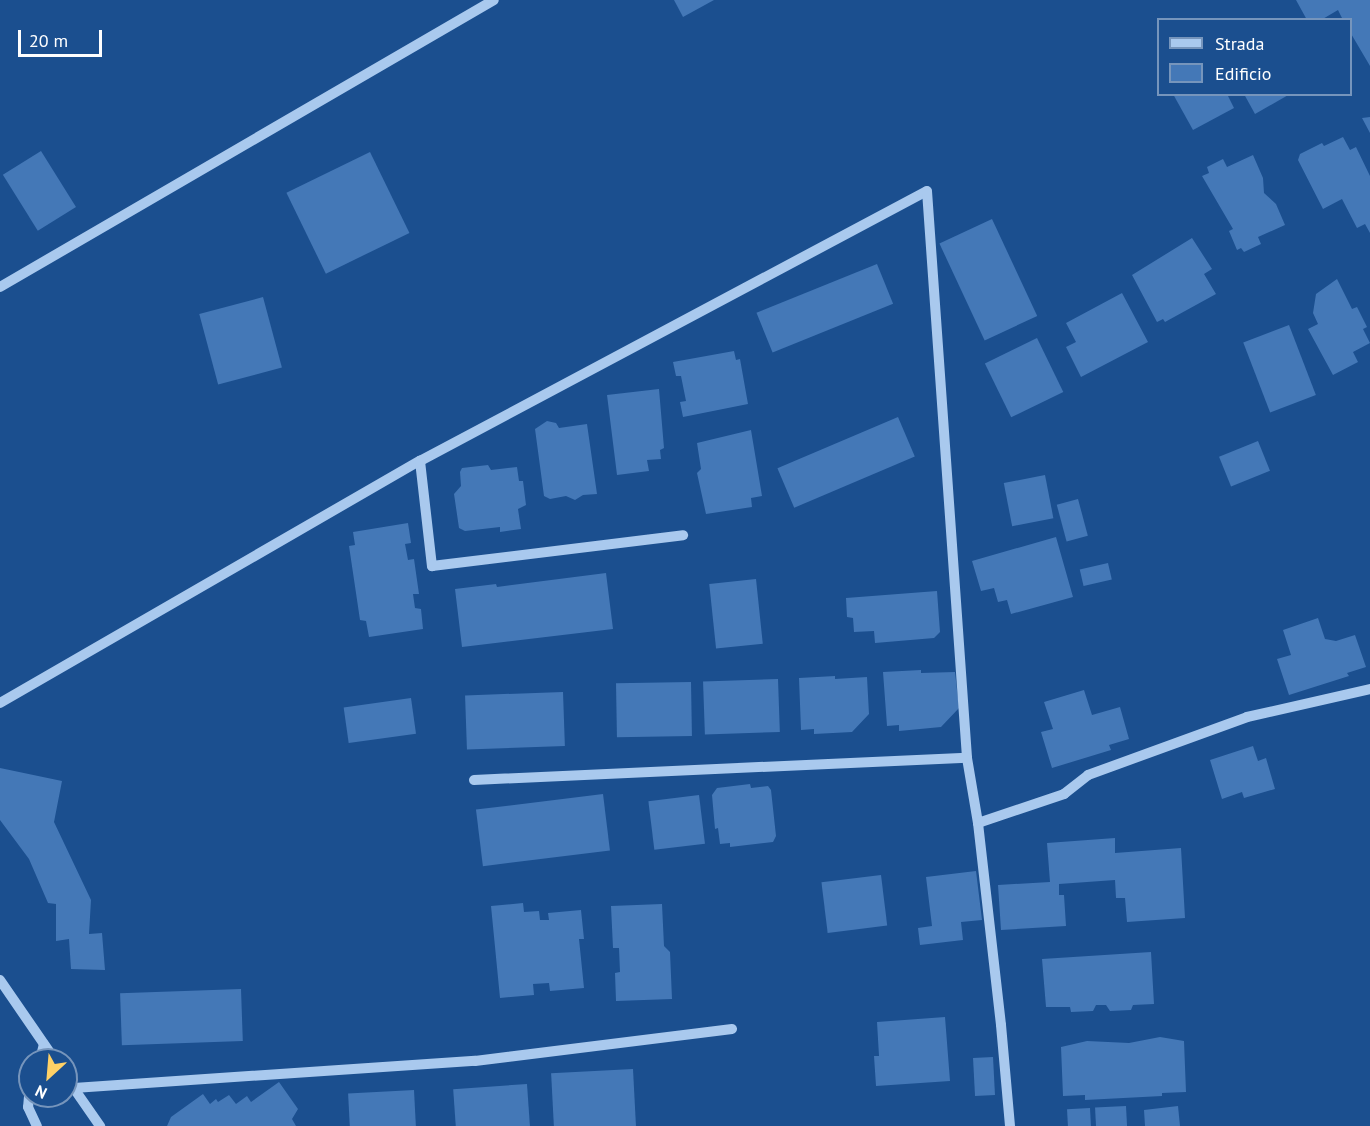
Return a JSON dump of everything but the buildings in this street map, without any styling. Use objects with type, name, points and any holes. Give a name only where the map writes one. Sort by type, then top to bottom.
[{"type":"street","points":[[0,287],[494,0]]},
{"type":"street","points":[[0,703],[420,461],[927,192],[967,758],[978,823],[1002,1025],[1010,1126]]},
{"type":"street","points":[[420,461],[432,566],[683,535]]},
{"type":"street","points":[[978,823],[1064,794],[1088,775],[1247,717],[1370,689]]},
{"type":"street","points":[[474,780],[967,758]]},
{"type":"street","points":[[0,980],[47,1048]]},
{"type":"street","points":[[78,1088],[475,1061],[732,1029]]},
{"type":"street","points":[[43,1048],[44,1044]]},
{"type":"street","points":[[78,1094],[100,1126]]},
{"type":"street","points":[[28,1108],[37,1126]]}]
